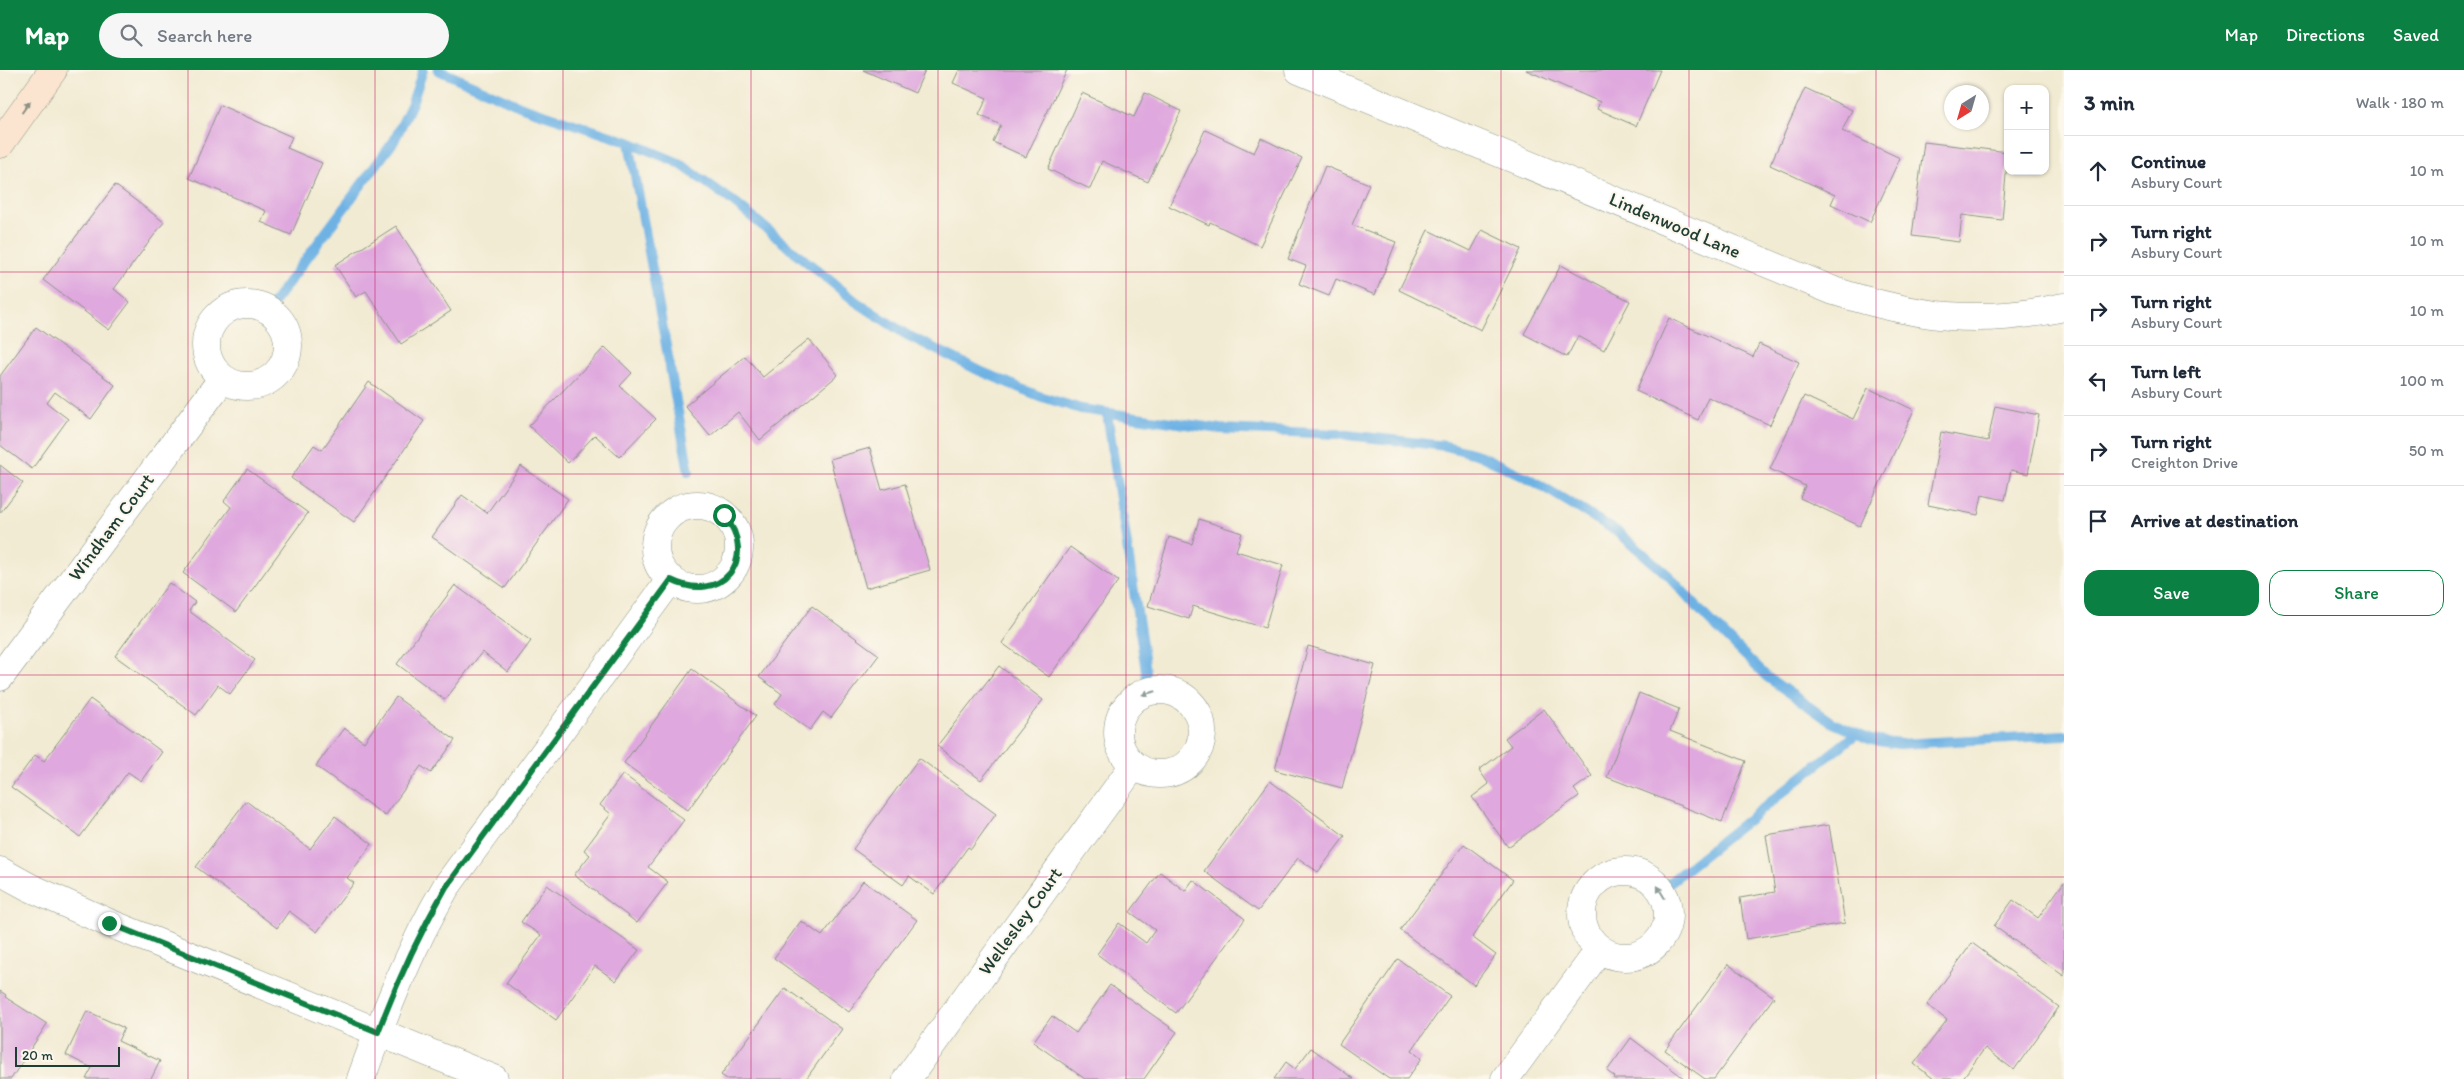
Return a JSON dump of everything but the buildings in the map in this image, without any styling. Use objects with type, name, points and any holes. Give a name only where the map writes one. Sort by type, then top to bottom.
[{"type":"street","points":[[0,144],[53,70]]},
{"type":"street","name":"Lindenwood Lane","points":[[1299,70],[1834,291],[1884,307],[1955,318],[2034,314],[2064,308]]},
{"type":"street","name":"Windham Court","points":[[0,676],[223,378]]},
{"type":"street","points":[[361,1079],[398,980],[423,926],[446,887],[671,580]]},
{"type":"street","name":"Wellesley Court","points":[[907,1079],[1134,765]]},
{"type":"street","points":[[0,870],[29,887],[109,923],[494,1079]]},
{"type":"street","points":[[1505,1079],[1600,949]]},
{"type":"waterway","points":[[268,310],[394,141],[412,103],[423,70]]},
{"type":"waterway","points":[[438,70],[522,107],[629,142],[679,163],[731,200],[855,301],[907,335],[980,371],[1039,396],[1081,409],[1220,429],[1338,434],[1446,446],[1479,455],[1530,479],[1618,532],[1668,575],[1708,619],[1767,677],[1831,722],[1871,740],[1899,744],[2064,735]]},
{"type":"waterway","points":[[629,142],[689,472]]},
{"type":"waterway","points":[[1107,413],[1149,691]]},
{"type":"waterway","points":[[1660,890],[1856,734]]},
{"type":"route","points":[[109,923],[378,1032],[398,980],[423,926],[446,887],[474,846],[671,580],[694,588],[712,586],[728,576],[736,564],[739,554],[738,539],[733,526],[724,515]]}]
